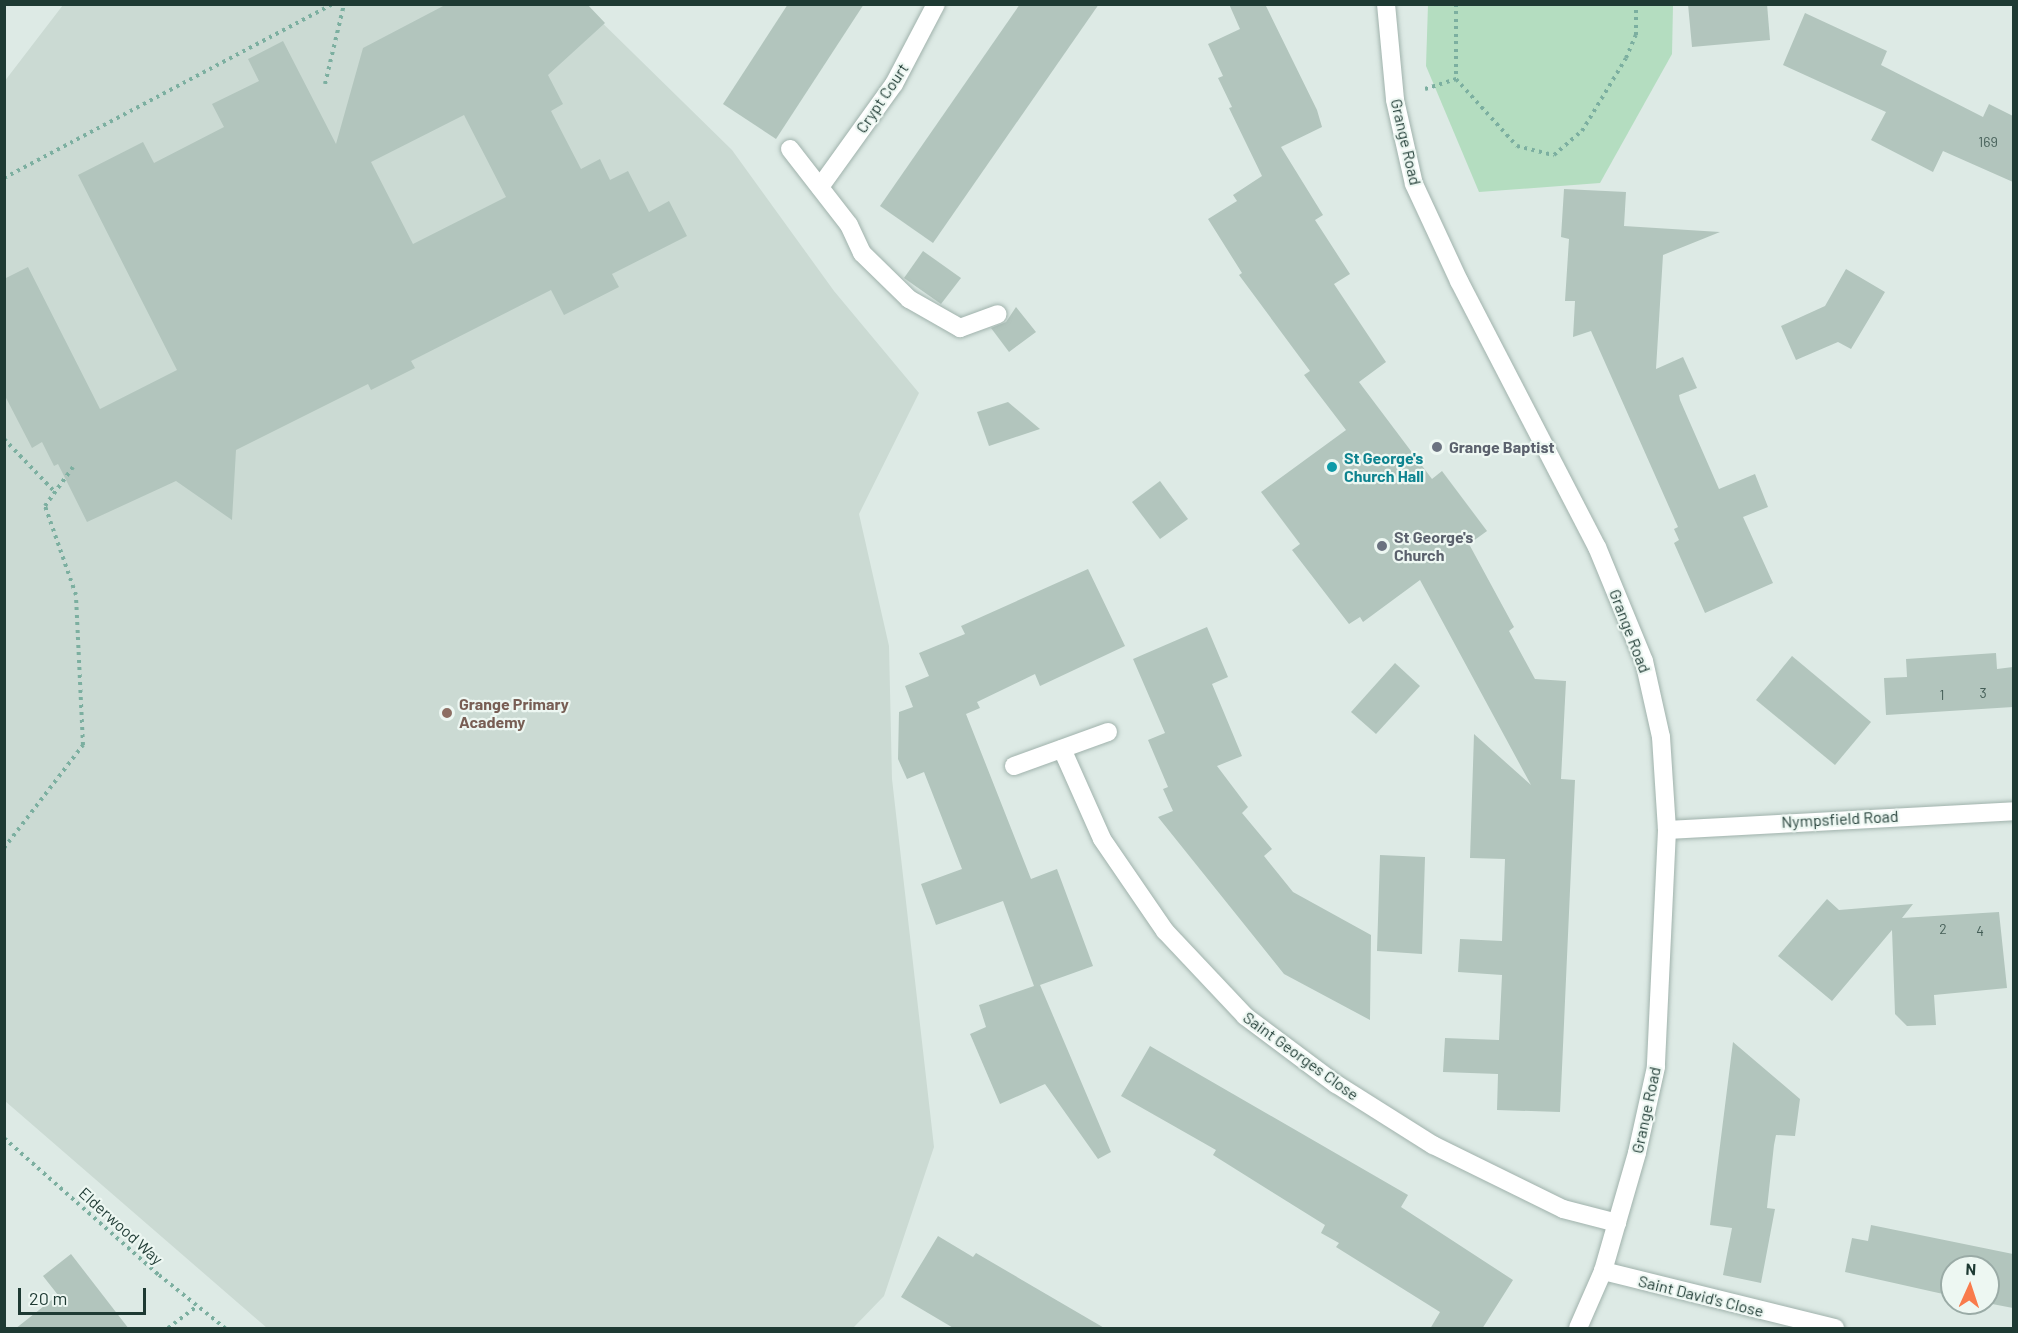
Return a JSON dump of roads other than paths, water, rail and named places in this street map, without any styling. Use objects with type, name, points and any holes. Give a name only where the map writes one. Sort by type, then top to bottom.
[{"type":"street","name":"Crypt Court","points":[[820,187],[894,84],[936,4]]},
{"type":"street","name":"Grange Road","points":[[1386,4],[1395,99],[1414,184],[1459,281],[1597,547],[1644,661],[1661,737],[1667,830],[1656,1067],[1603,1271],[1578,1329]]},
{"type":"street","points":[[790,149],[849,225],[862,253],[909,299],[960,328],[998,314]]},
{"type":"street","points":[[1014,766],[1108,732]]},
{"type":"street","name":"Saint Georges Close","points":[[1062,749],[1102,839],[1152,912],[1245,1016],[1336,1084],[1433,1145],[1563,1209],[1617,1223]]},
{"type":"street","name":"Nympsfield Road","points":[[1667,830],[2013,811]]},
{"type":"street","name":"Saint David's Close","points":[[1603,1271],[1835,1329]]},
{"type":"place","name":"Grange Baptist","points":[[1437,447]]},
{"type":"place","name":"St George's Church Hall","points":[[1332,467]]},
{"type":"place","name":"St George's Church","points":[[1382,546]]},
{"type":"place","name":"Grange Primary Academy","points":[[447,713]]}]
